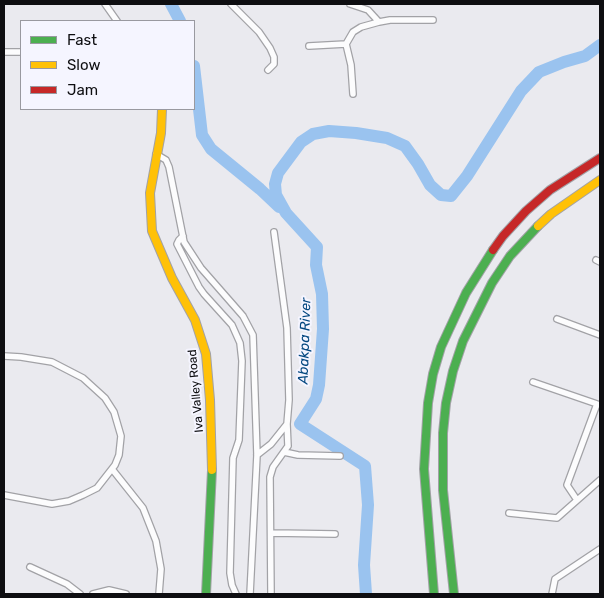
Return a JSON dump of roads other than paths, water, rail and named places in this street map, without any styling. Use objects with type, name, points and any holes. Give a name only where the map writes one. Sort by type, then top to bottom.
[{"type":"main road","name":"Iva Valley Road","points":[[162,110],[163,119],[150,193],[152,232],[172,278],[195,320],[206,354],[212,456],[212,495],[206,594]]},
{"type":"main road","points":[[434,594],[424,469],[428,403],[433,374],[441,347],[466,293],[483,264],[503,236],[526,211],[550,190],[600,158]]},
{"type":"main road","points":[[454,594],[443,490],[443,433],[446,403],[453,371],[463,341],[492,283],[510,256],[531,232],[551,214],[600,180]]},
{"type":"street","points":[[105,4],[116,20]]},
{"type":"street","points":[[231,4],[259,32],[270,48],[274,57],[274,64],[268,70]]},
{"type":"street","points":[[350,4],[368,10],[379,22]]},
{"type":"street","points":[[353,94],[351,65],[346,44],[353,32],[361,27],[390,20],[433,20]]},
{"type":"street","points":[[309,46],[346,44]]},
{"type":"street","points":[[4,52],[20,52]]},
{"type":"street","points":[[156,154],[166,160],[169,167],[184,242],[200,268],[243,316],[253,335],[257,455],[250,594]]},
{"type":"street","points":[[271,594],[272,533],[270,476],[273,467],[288,446],[289,400],[287,328],[274,232]]},
{"type":"street","points":[[183,236],[178,244],[199,287],[232,325],[240,343],[242,361],[238,440],[233,458],[230,573],[236,594]]},
{"type":"street","points":[[557,319],[600,336]]},
{"type":"street","points":[[4,356],[52,362],[83,378],[105,398],[114,412],[121,436],[119,455],[112,469],[97,488],[69,501],[52,504],[4,495]]},
{"type":"street","points":[[534,382],[599,405],[567,486],[577,500]]},
{"type":"street","points":[[257,455],[271,444],[287,424]]},
{"type":"street","points":[[284,452],[298,455],[340,456]]},
{"type":"street","points":[[112,469],[143,508],[156,541],[161,569],[159,594]]},
{"type":"street","points":[[509,513],[556,518],[600,480]]},
{"type":"street","points":[[272,533],[335,534]]},
{"type":"street","points":[[552,594],[556,579],[600,548]]},
{"type":"street","points":[[30,567],[67,584],[80,594]]},
{"type":"street","points":[[93,594],[109,590],[126,594]]},
{"type":"waterway","points":[[171,4],[179,20]]},
{"type":"waterway","name":"Abakpa River","points":[[366,594],[364,565],[368,505],[365,466],[300,424],[316,399],[319,385],[323,329],[322,294],[316,265],[317,247],[286,213],[276,195],[275,184],[278,173],[301,142],[313,134],[329,131],[356,133],[387,138],[405,146],[430,185],[441,195],[451,196],[467,176],[521,91],[539,72],[585,56],[600,45]]},
{"type":"waterway","points":[[195,75],[202,135],[211,149],[279,207]]}]
